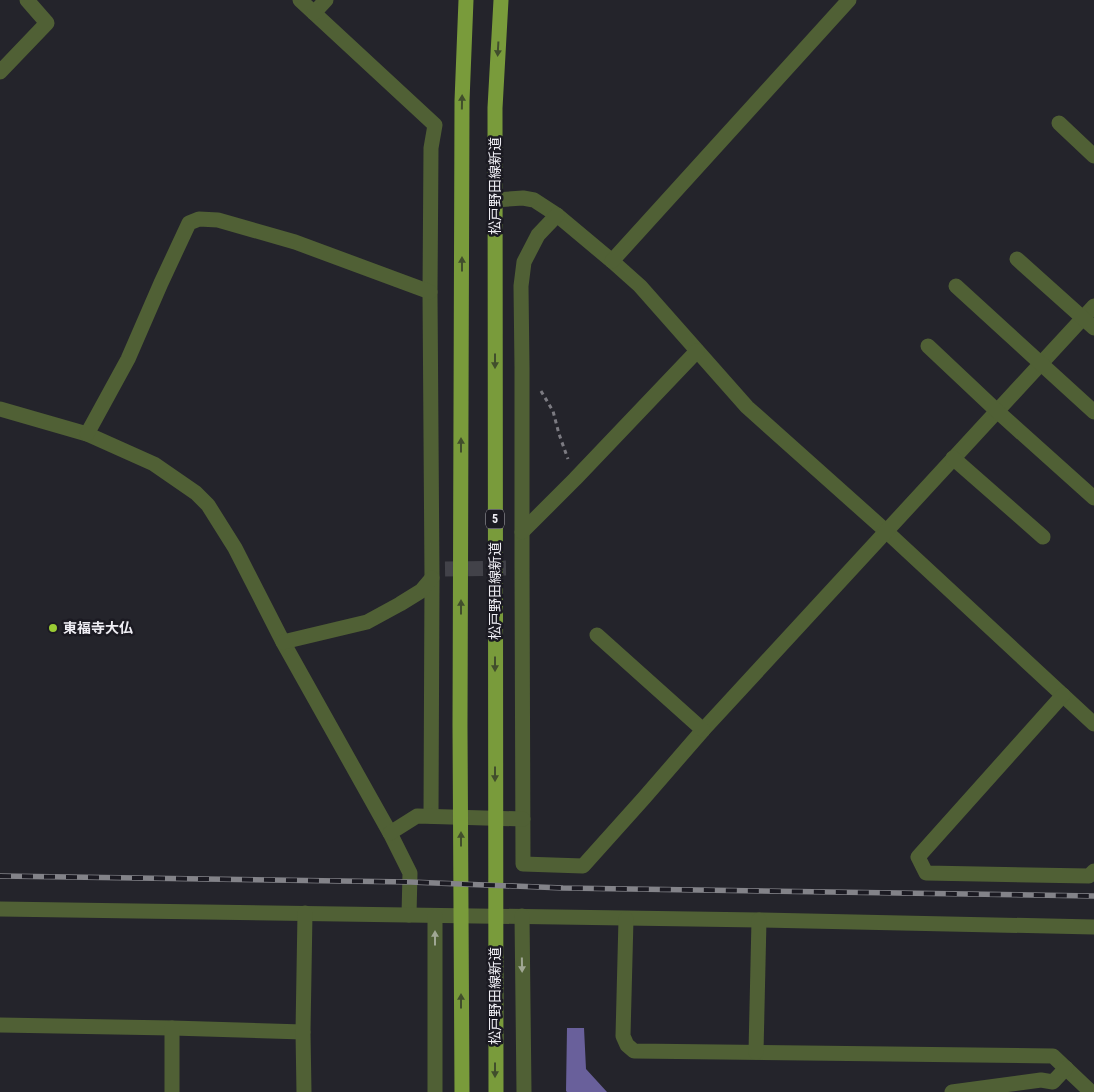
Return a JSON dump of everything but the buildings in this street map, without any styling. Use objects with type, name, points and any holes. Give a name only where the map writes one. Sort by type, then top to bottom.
[{"type":"main road","points":[[462,1092],[460,726],[462,101],[466,0]]},
{"type":"main road","name":"松戸野田線新道","points":[[496,1092],[495,108],[501,0]]},
{"type":"street","points":[[0,72],[47,24],[27,0]]},
{"type":"street","points":[[300,0],[435,125],[431,148],[430,292],[436,572],[431,816]]},
{"type":"street","points":[[314,13],[326,0]]},
{"type":"street","points":[[612,261],[849,0]]},
{"type":"street","points":[[1059,123],[1094,156]]},
{"type":"street","points":[[495,200],[523,198],[534,200],[557,215],[612,261],[640,286],[747,407],[887,532],[1094,724]]},
{"type":"street","points":[[557,215],[538,235],[524,262],[521,286],[522,532],[517,568],[523,864],[583,866],[703,730],[887,532],[1040,363],[1088,323],[1094,306]]},
{"type":"street","points":[[87,434],[128,359],[189,223],[199,219],[218,220],[295,242],[430,292]]},
{"type":"street","points":[[1016,259],[1088,323]]},
{"type":"street","points":[[956,286],[1094,412]]},
{"type":"street","points":[[928,346],[1094,498]]},
{"type":"street","points":[[522,532],[697,351]]},
{"type":"street","points":[[0,409],[87,434],[154,464],[196,494],[208,505],[235,548],[283,642],[390,833],[410,873],[409,915]]},
{"type":"street","points":[[954,458],[1043,537]]},
{"type":"street","points":[[283,642],[367,622],[420,591],[436,572]]},
{"type":"street","points":[[597,635],[703,730]]},
{"type":"street","points":[[1062,695],[918,857],[926,873],[1089,876],[1094,870]]},
{"type":"street","points":[[390,833],[417,816],[523,819]]},
{"type":"street","points":[[0,908],[1094,927]]},
{"type":"street","points":[[304,1092],[305,913]]},
{"type":"street","points":[[435,916],[435,1092]]},
{"type":"street","points":[[522,916],[524,1092]]},
{"type":"street","points":[[626,919],[622,1036],[627,1045],[634,1051],[1053,1056],[1088,1091]]},
{"type":"street","points":[[756,1052],[759,920]]},
{"type":"street","points":[[0,1025],[303,1032]]},
{"type":"street","points":[[172,1028],[172,1092]]},
{"type":"street","points":[[952,1092],[1041,1080],[1053,1082],[1066,1068]]},
{"type":"path","points":[[522,368],[543,393],[553,411],[574,479]]},
{"type":"shaded area","points":[[567,1028],[584,1028],[586,1069],[607,1092],[566,1091]]},
{"type":"tunnel","points":[[445,569],[513,568]]},
{"type":"railway","points":[[0,876],[410,882],[563,888],[1094,896]]},
{"type":"place","name":"東福寺大仏","points":[[53,628]]}]
